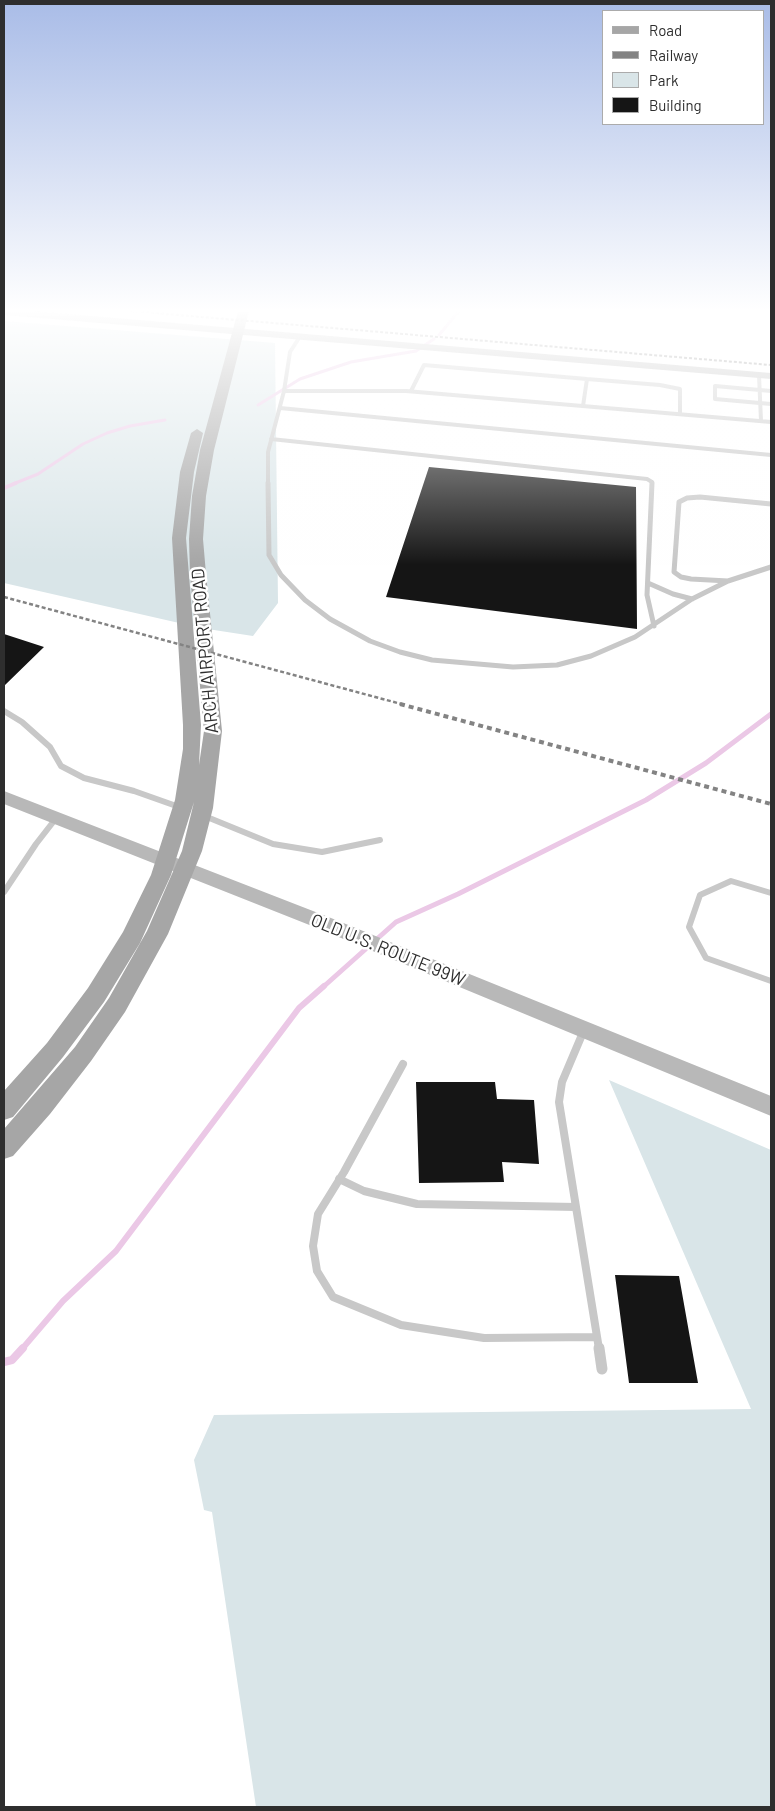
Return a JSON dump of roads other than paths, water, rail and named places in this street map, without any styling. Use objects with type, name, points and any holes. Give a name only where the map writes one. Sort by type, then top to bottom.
[{"type":"main road","name":"ARCH AIRPORT ROAD","points":[[4,1109],[55,1050],[96,995],[132,937],[161,875],[185,800],[199,773],[213,732],[198,574],[197,522],[203,472],[217,396]]},
{"type":"main road","name":"ARCH AIRPORT ROAD","points":[[4,1147],[41,1106],[83,1054],[118,1005],[157,934],[189,859],[203,808],[192,725],[180,570],[180,529],[184,487],[200,423]]},
{"type":"main road","name":"OLD U.S. ROUTE 99W","points":[[4,797],[324,923],[771,1106]]},
{"type":"lane","points":[[283,396],[268,452],[269,555],[280,575],[305,600],[330,619],[370,641],[400,652],[432,660],[513,667],[556,665],[590,656],[635,637],[692,599],[728,581],[771,567]]},
{"type":"lane","points":[[463,396],[771,422]]},
{"type":"lane","points":[[583,406],[585,396]]},
{"type":"lane","points":[[680,396],[680,414]]},
{"type":"lane","points":[[714,396],[714,399],[771,404]]},
{"type":"lane","points":[[760,396],[760,421]]},
{"type":"lane","points":[[280,408],[771,455]]},
{"type":"lane","points":[[271,439],[647,479],[652,482],[648,583],[649,610],[654,626]]},
{"type":"lane","points":[[728,581],[691,579],[681,577],[674,572],[679,502],[687,498],[700,497],[771,504]]},
{"type":"lane","points":[[648,583],[673,594],[692,599]]},
{"type":"lane","points":[[4,711],[22,722],[50,747],[61,766],[84,778],[143,794],[227,824],[273,844],[322,852],[380,840]]},
{"type":"lane","points":[[4,892],[36,844],[57,817]]},
{"type":"lane","points":[[771,893],[731,881],[700,895],[689,927],[706,958],[771,981]]},
{"type":"lane","points":[[584,1030],[562,1082],[558,1102],[602,1369]]},
{"type":"lane","points":[[403,1064],[340,1179],[318,1214],[313,1246],[317,1272],[333,1297],[401,1325],[475,1336],[597,1337]]},
{"type":"lane","points":[[340,1179],[364,1191],[417,1204],[576,1207]]},
{"type":"waterway","points":[[258,405],[273,396]]},
{"type":"waterway","points":[[13,484],[38,474],[83,444],[107,433],[130,426],[165,420]]},
{"type":"waterway","points":[[4,488],[16,483]]},
{"type":"waterway","points":[[322,988],[396,922],[458,894],[646,800],[706,763],[771,714]]},
{"type":"waterway","points":[[22,1349],[63,1301],[116,1251],[299,1008],[324,986]]},
{"type":"waterway","points":[[4,1362],[12,1360],[23,1348]]},
{"type":"railway","points":[[4,597],[405,705]]},
{"type":"railway","points":[[400,704],[771,804]]}]
